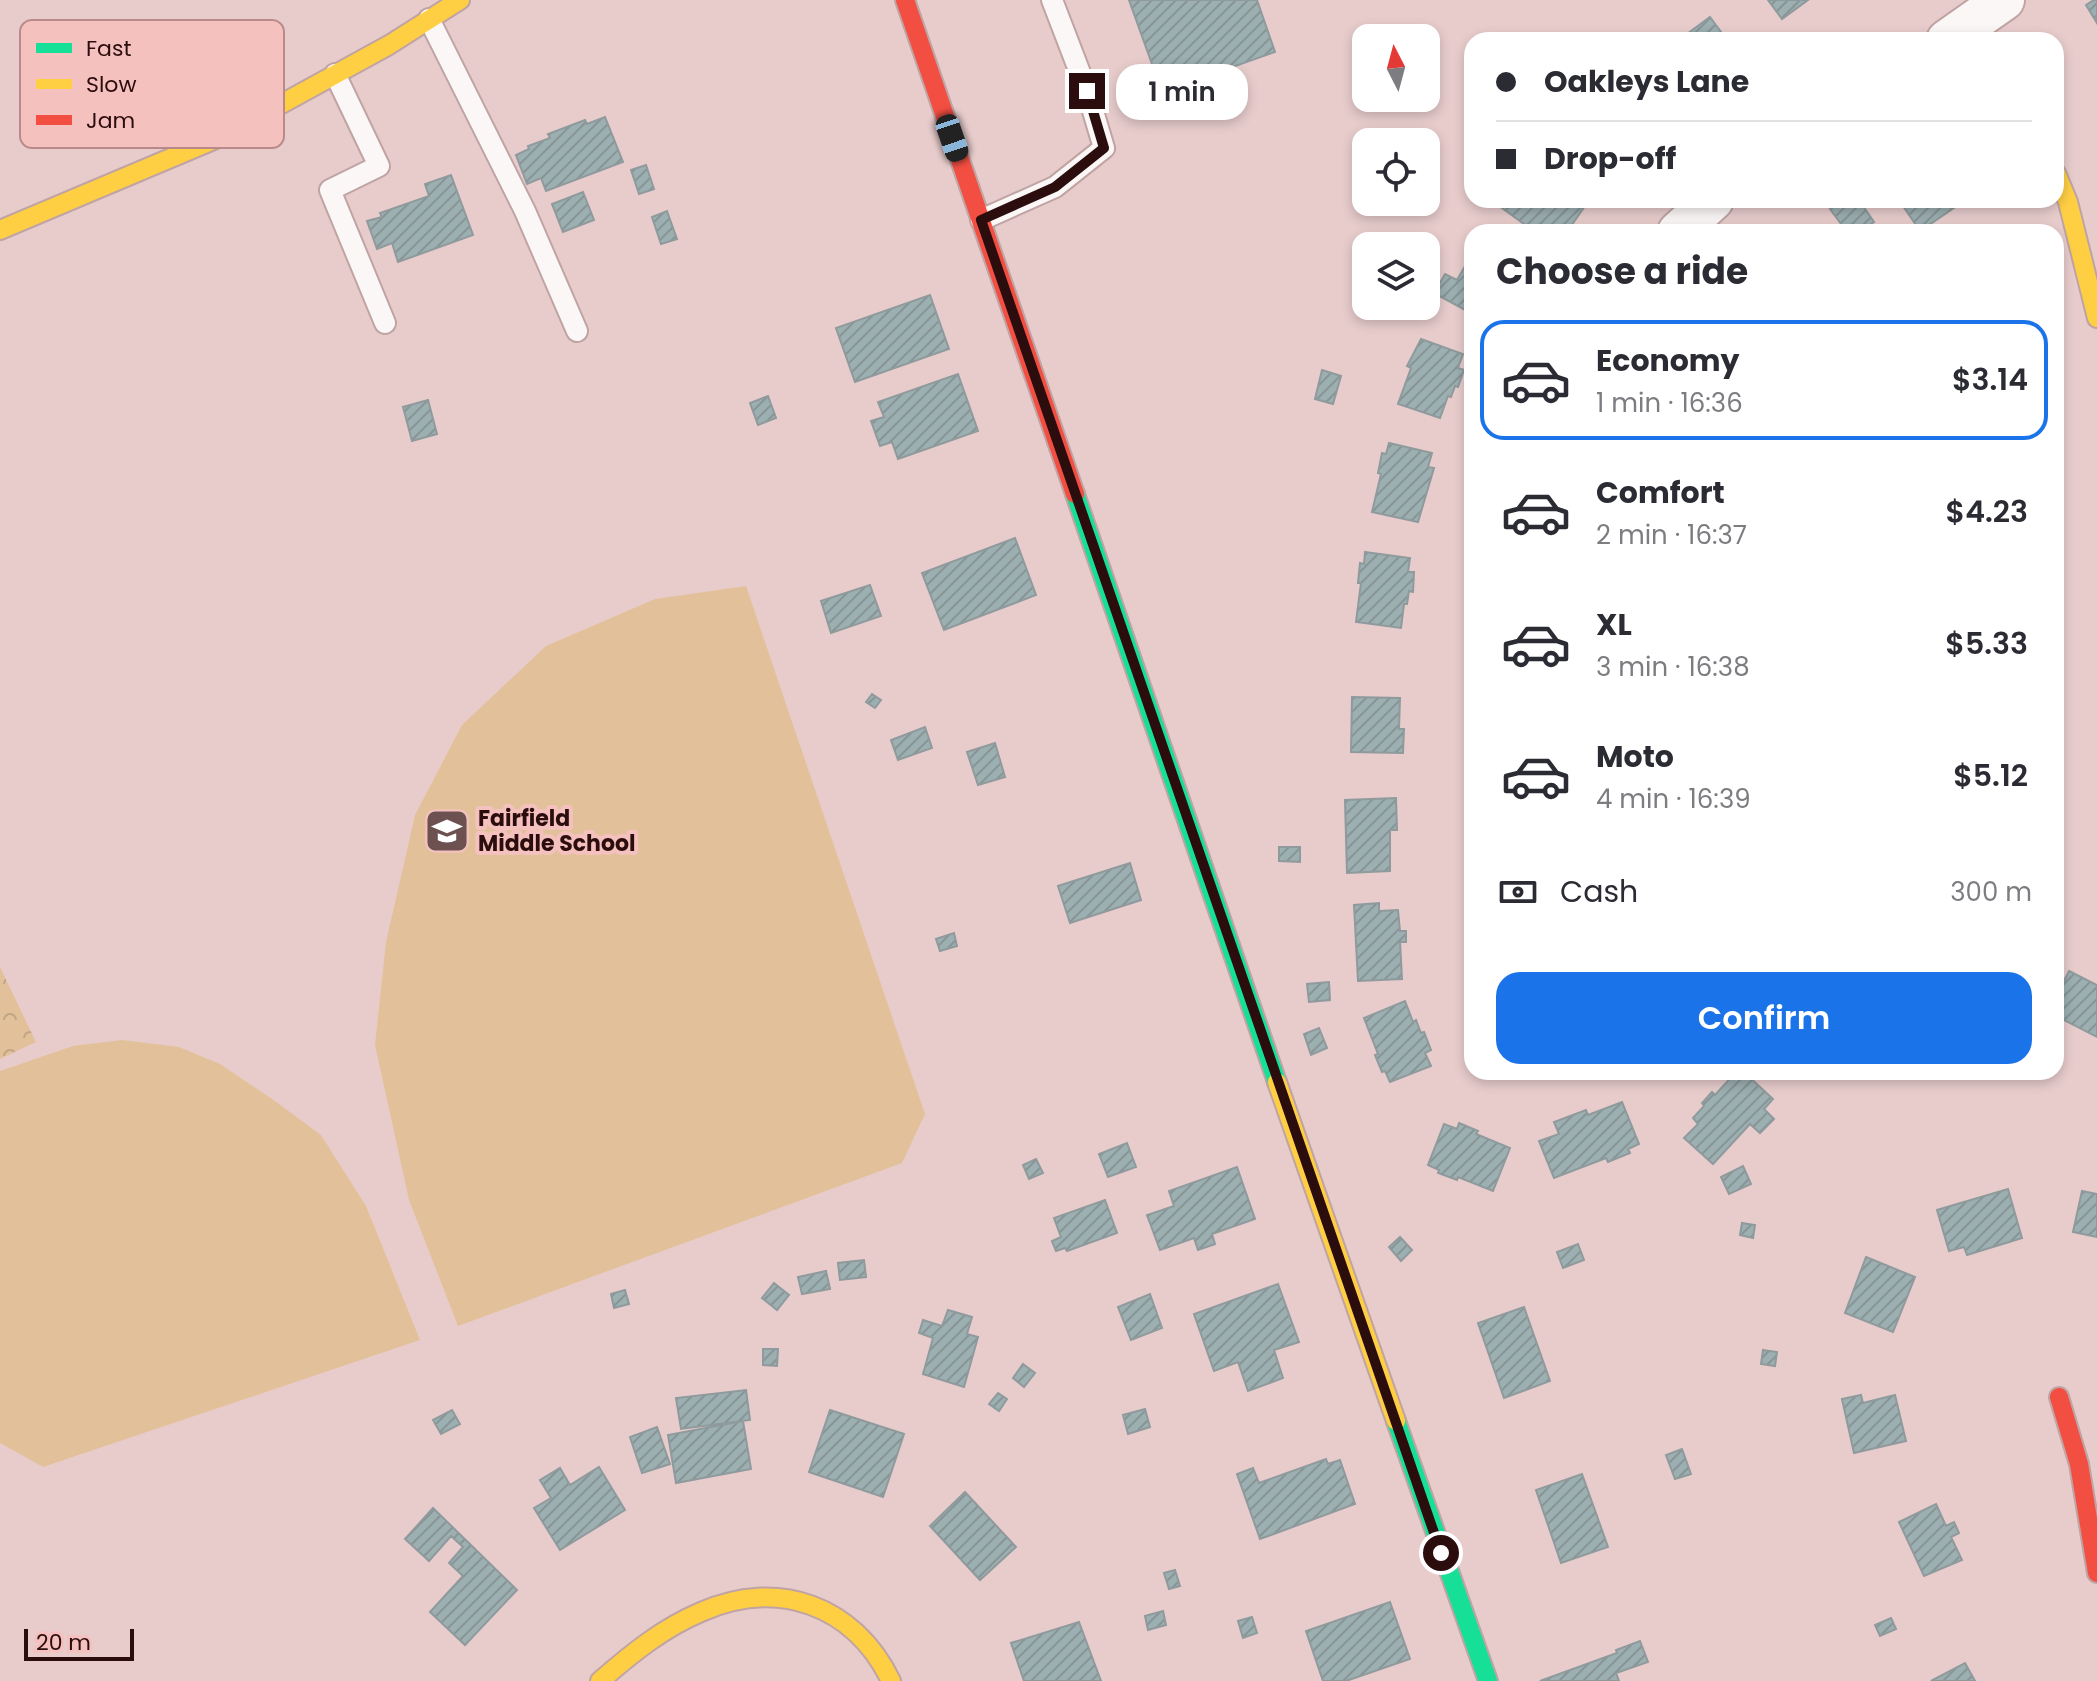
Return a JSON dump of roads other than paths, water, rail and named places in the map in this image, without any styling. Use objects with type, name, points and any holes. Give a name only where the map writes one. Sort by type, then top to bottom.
[{"type":"street","points":[[284,102],[460,0]]},
{"type":"street","points":[[905,0],[1321,1211],[1488,1681]]},
{"type":"street","points":[[0,230],[195,148]]},
{"type":"street","points":[[2064,192],[2097,318]]},
{"type":"street","points":[[1687,224],[1704,208]]},
{"type":"street","points":[[2059,1397],[2079,1464],[2097,1573]]},
{"type":"street","points":[[600,1681],[637,1648],[685,1619],[714,1606],[759,1596],[800,1600],[852,1626],[874,1651],[891,1681]]},
{"type":"lane","points":[[981,220],[1055,187],[1104,148],[1087,91],[1052,0]]},
{"type":"lane","points":[[429,19],[525,211],[577,331]]},
{"type":"lane","points":[[335,74],[379,166],[330,190],[385,323]]},
{"type":"place","name":"Fairfield Middle School","points":[[447,831]]}]
